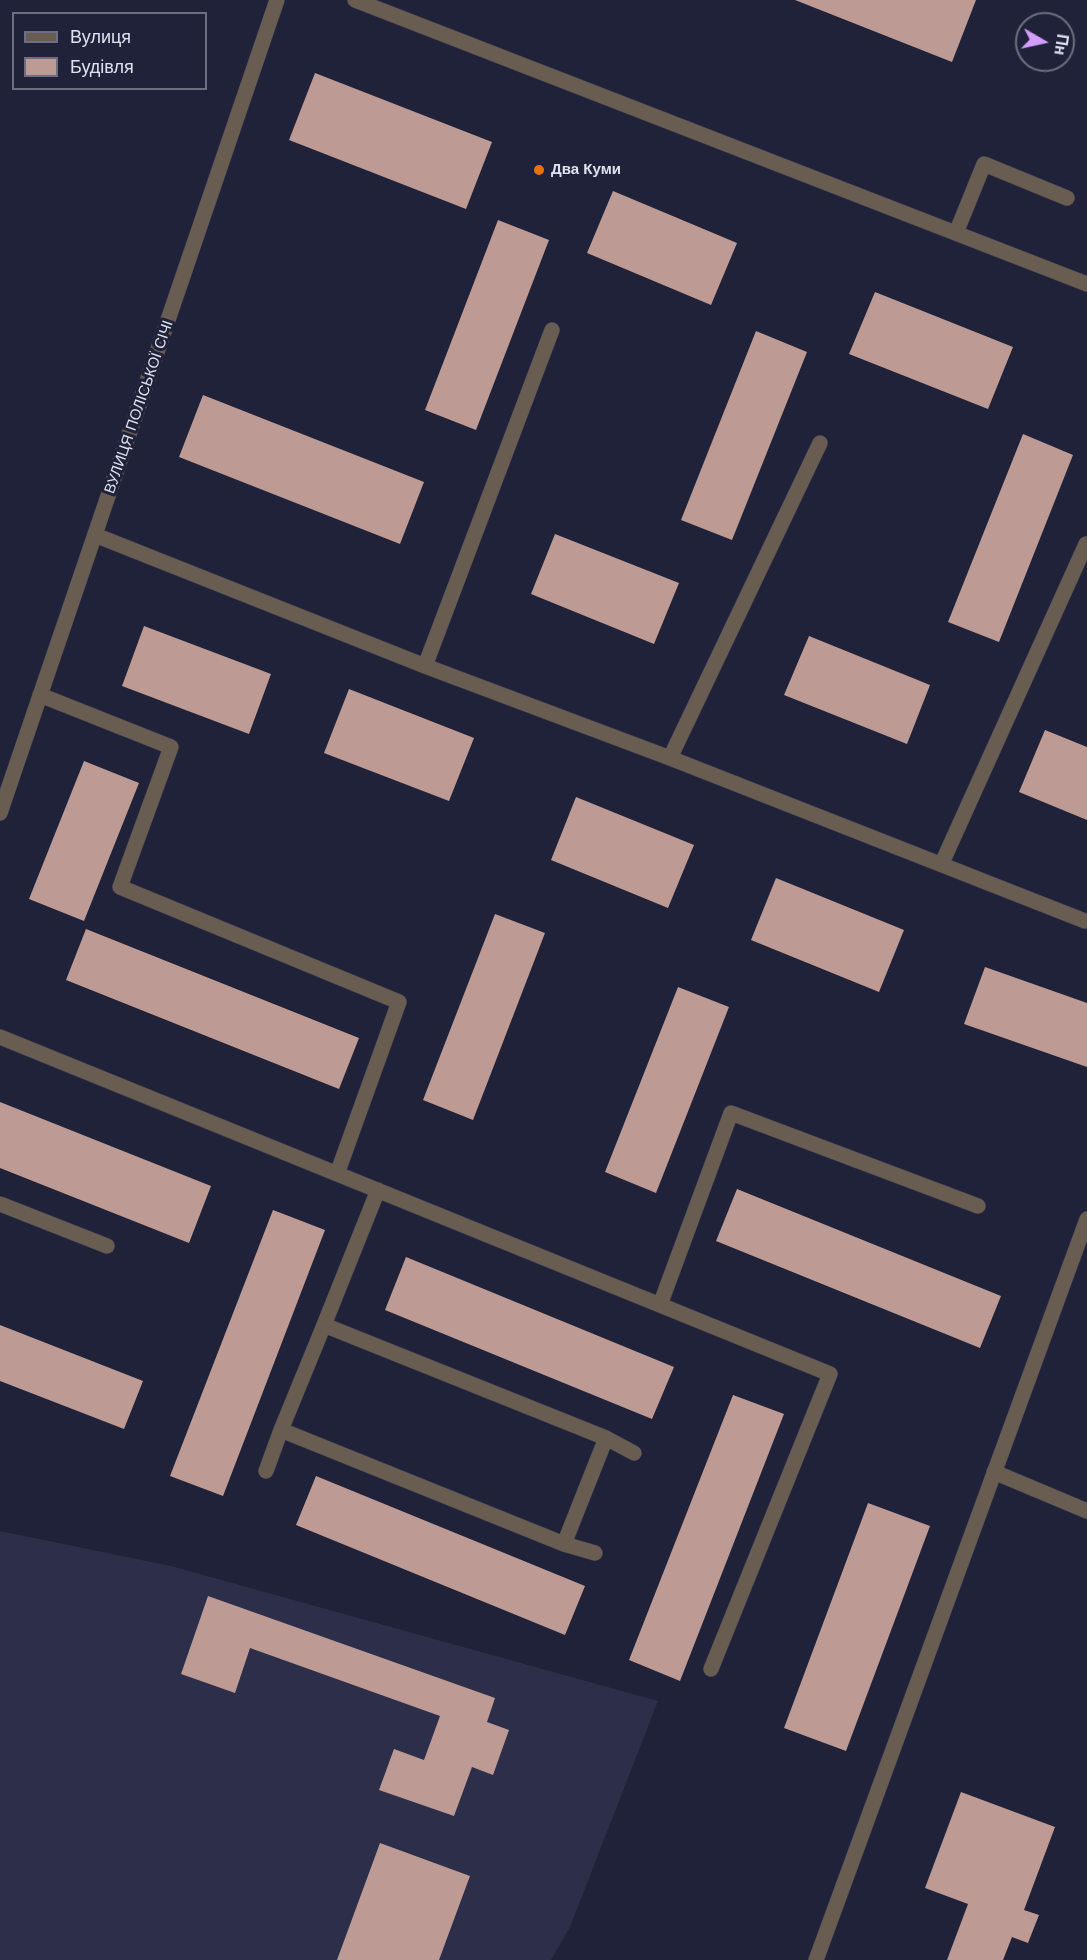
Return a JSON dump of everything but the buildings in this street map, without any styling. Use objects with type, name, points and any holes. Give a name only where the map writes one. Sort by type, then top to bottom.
[{"type":"street","name":"ВУЛИЦЯ ПОЛІСЬКОЇ СІЧІ","points":[[0,813],[277,0]]},
{"type":"street","points":[[355,0],[1087,284]]},
{"type":"street","points":[[956,233],[984,164],[1067,198]]},
{"type":"street","points":[[425,666],[552,330]]},
{"type":"street","points":[[670,758],[820,443]]},
{"type":"street","points":[[95,535],[425,666],[942,863],[1085,921]]},
{"type":"street","points":[[942,863],[1086,544]]},
{"type":"street","points":[[40,695],[171,747],[120,887],[399,1002],[337,1174]]},
{"type":"street","points":[[0,1037],[830,1374],[711,1669]]},
{"type":"street","points":[[660,1305],[731,1113],[978,1206]]},
{"type":"street","points":[[266,1471],[378,1190]]},
{"type":"street","points":[[0,1204],[107,1246]]},
{"type":"street","points":[[816,1960],[1087,1219]]},
{"type":"street","points":[[324,1324],[606,1438],[634,1453]]},
{"type":"street","points":[[281,1430],[564,1544],[595,1553]]},
{"type":"street","points":[[564,1544],[606,1438]]},
{"type":"street","points":[[994,1472],[1087,1511]]},
{"type":"shaded area","points":[[0,1531],[171,1566],[658,1701],[570,1927],[551,1960],[0,1960]]},
{"type":"place","name":"Два Куми","points":[[539,170]]}]
